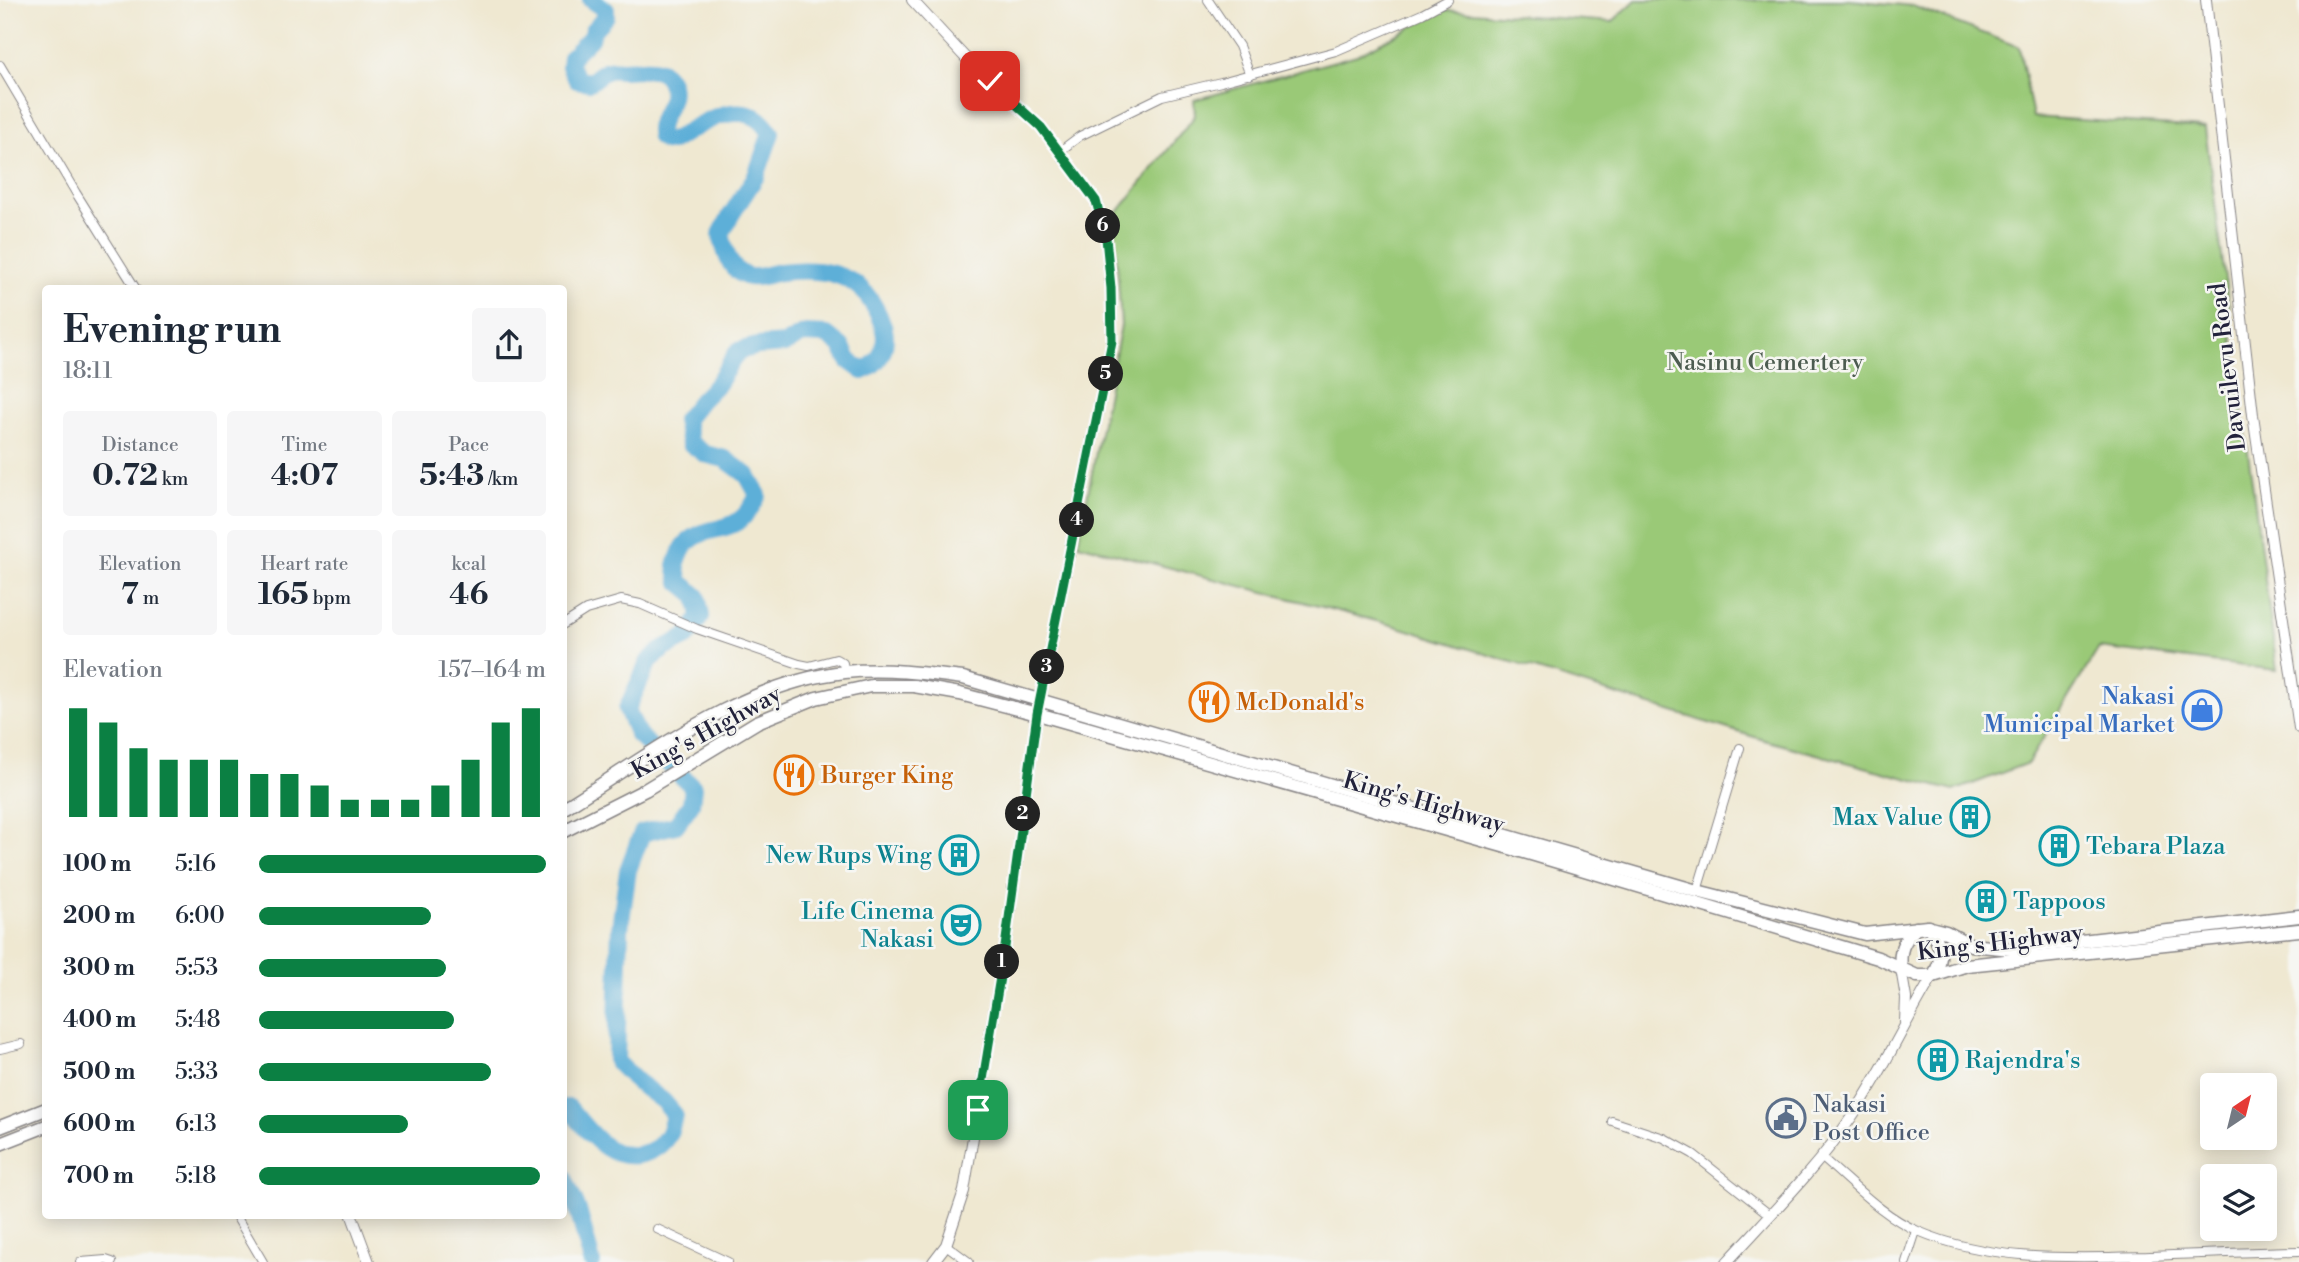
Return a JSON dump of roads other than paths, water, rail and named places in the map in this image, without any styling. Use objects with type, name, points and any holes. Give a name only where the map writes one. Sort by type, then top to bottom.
[{"type":"highway","name":"King's Highway","points":[[567,806],[679,736],[749,698],[814,677],[845,672],[917,672],[963,678],[1697,891],[1865,934],[1929,927],[1971,946],[1997,950],[2299,916]]},
{"type":"highway","name":"King's Highway","points":[[567,829],[645,790],[757,722],[816,698],[872,686],[914,686],[960,694],[1037,714],[1544,858],[1878,958],[1917,976],[1933,976],[1967,965],[2299,930]]},
{"type":"highway","points":[[1929,927],[1939,942],[1941,953],[1939,966],[1933,976]]},
{"type":"highway","points":[[1901,970],[1900,950],[1916,928]]},
{"type":"highway","points":[[0,1127],[42,1111]]},
{"type":"highway","points":[[0,1144],[42,1128]]},
{"type":"street","points":[[912,0],[974,67],[1041,127],[1096,201],[1106,238],[1112,341],[1037,714],[1005,947],[964,1191],[946,1245],[933,1262]]},
{"type":"street","points":[[1208,0],[1239,46],[1250,75]]},
{"type":"street","points":[[1060,151],[1080,136],[1162,96],[1336,51],[1448,0]]},
{"type":"street","name":"Davuilevu Road","points":[[2206,0],[2253,415],[2299,729]]},
{"type":"street","points":[[0,65],[134,285]]},
{"type":"street","points":[[567,622],[586,610],[621,600],[640,604],[697,629],[809,666],[836,659],[843,663],[845,672]]},
{"type":"street","points":[[1697,891],[1740,748]]},
{"type":"street","points":[[1901,970],[1906,998],[1905,1022]]},
{"type":"street","points":[[1733,1260],[1839,1134],[1870,1088],[1933,976]]},
{"type":"street","points":[[0,1049],[21,1044]]},
{"type":"street","points":[[1612,1121],[1664,1138],[1693,1154],[1770,1215]]},
{"type":"street","points":[[1821,1157],[1869,1198],[1916,1231],[1964,1247],[2015,1254],[2085,1258],[2299,1251]]},
{"type":"street","points":[[238,1219],[263,1262]]},
{"type":"street","points":[[353,1219],[369,1262]]},
{"type":"street","points":[[657,1229],[728,1262]]},
{"type":"street","points":[[1906,1262],[1916,1231]]},
{"type":"street","points":[[946,1245],[969,1262]]},
{"type":"street","points":[[81,1262],[112,1262]]},
{"type":"waterway","points":[[567,1108],[602,1145],[623,1155],[648,1152],[659,1145],[669,1132],[674,1114],[663,1101],[637,1082],[616,1061],[620,928],[628,870],[642,833],[676,825],[691,804],[693,787],[638,735],[627,709],[649,661],[665,648],[687,637],[701,616],[697,596],[680,582],[676,565],[686,544],[696,536],[741,519],[750,510],[758,495],[747,475],[725,459],[705,454],[690,443],[685,420],[717,384],[738,351],[785,344],[803,334],[827,335],[841,346],[849,361],[863,371],[879,358],[885,338],[879,315],[872,303],[864,292],[844,278],[820,271],[781,272],[749,277],[732,266],[721,234],[756,176],[771,133],[760,120],[749,114],[738,113],[714,118],[671,142],[665,141],[660,137],[659,130],[672,88],[661,71],[610,70],[590,82],[577,80],[570,66],[571,57],[591,37],[593,30],[606,16],[606,10],[591,0]]},
{"type":"waterway","points":[[567,1185],[578,1210],[592,1262]]},
{"type":"place","name":"McDonald's","points":[[1209,702]]},
{"type":"place","name":"Nakasi Municipal Market","points":[[2202,710]]},
{"type":"place","name":"Burger King","points":[[794,775]]},
{"type":"place","name":"Max Value","points":[[1970,817]]},
{"type":"place","name":"Tebara Plaza","points":[[2059,846]]},
{"type":"place","name":"New Rups Wing","points":[[959,855]]},
{"type":"place","name":"Tappoos","points":[[1986,901]]},
{"type":"place","name":"Life Cinema Nakasi","points":[[961,925]]},
{"type":"place","name":"Rajendra's","points":[[1938,1060]]},
{"type":"place","name":"Nakasi Post Office","points":[[1786,1118]]},
{"type":"park label","name":"Nasinu Cemertery","points":[[1765,362]]}]
